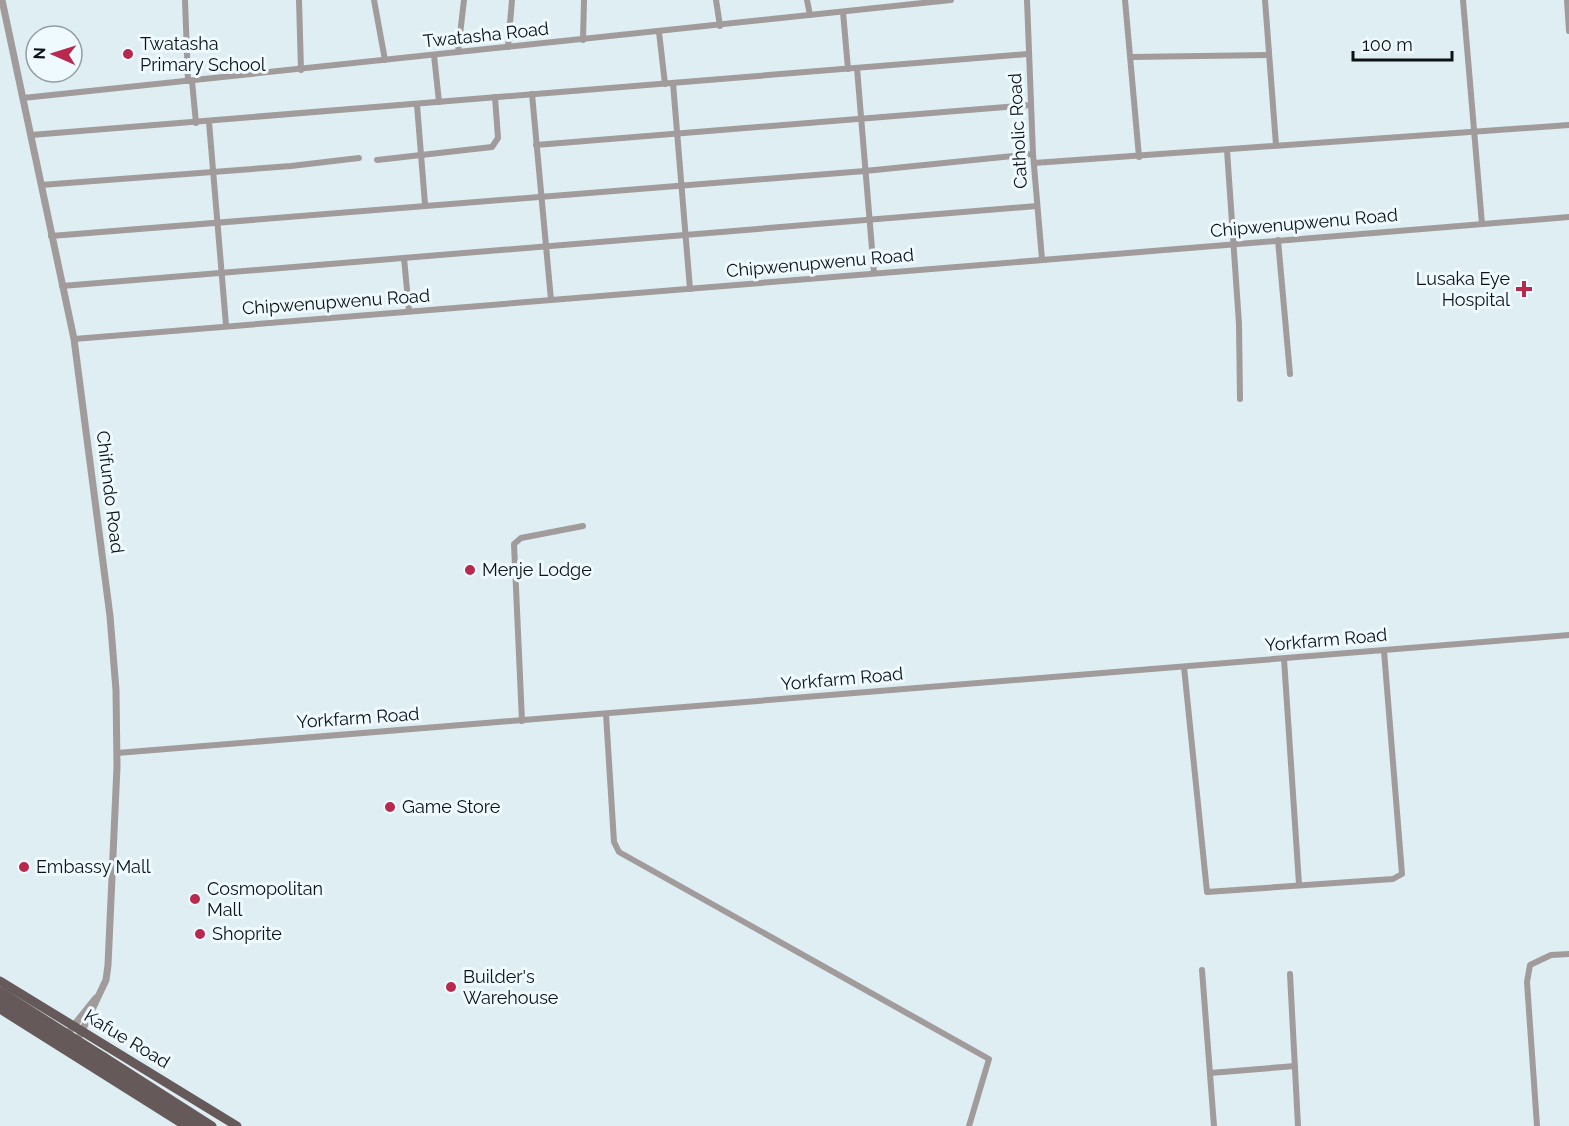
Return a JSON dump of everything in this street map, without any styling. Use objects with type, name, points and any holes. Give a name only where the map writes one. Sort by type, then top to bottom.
[{"type":"main road","name":"Kafue Road","points":[[0,981],[237,1126]]},
{"type":"main road","name":"Kafue Road","points":[[0,992],[199,1126]]},
{"type":"main road","name":"Kafue Road","points":[[0,1000],[49,1026]]},
{"type":"main road","points":[[0,1009],[186,1126]]},
{"type":"main road","name":"Kafue Road","points":[[102,1060],[212,1126]]},
{"type":"street","name":"Chifundo Road","points":[[2,0],[74,339],[110,616],[116,690],[117,753],[109,958],[106,980],[83,1031],[64,1049]]},
{"type":"street","points":[[185,0],[190,81],[196,123]]},
{"type":"street","points":[[299,0],[301,70]]},
{"type":"street","points":[[375,0],[385,60]]},
{"type":"street","points":[[458,52],[464,0]]},
{"type":"street","points":[[508,47],[512,0]]},
{"type":"street","points":[[583,40],[584,0]]},
{"type":"street","points":[[716,0],[720,26]]},
{"type":"street","points":[[807,0],[810,15]]},
{"type":"street","name":"Twatasha Road","points":[[23,98],[951,0]]},
{"type":"street","name":"Catholic Road","points":[[1027,0],[1033,154],[1042,259]]},
{"type":"street","points":[[1125,0],[1132,57],[1139,157]]},
{"type":"street","points":[[1265,0],[1276,145]]},
{"type":"street","points":[[1463,0],[1482,224]]},
{"type":"street","points":[[1567,0],[1569,31]]},
{"type":"street","points":[[843,12],[848,69]]},
{"type":"street","points":[[659,32],[665,84]]},
{"type":"street","points":[[31,135],[1028,54]]},
{"type":"street","points":[[434,55],[439,102]]},
{"type":"street","points":[[1132,57],[1268,55]]},
{"type":"street","points":[[857,68],[874,273]]},
{"type":"street","points":[[673,83],[690,289]]},
{"type":"street","points":[[532,94],[551,300]]},
{"type":"street","points":[[377,160],[490,148],[495,145],[498,138],[495,97]]},
{"type":"street","points":[[417,105],[423,156],[425,204]]},
{"type":"street","points":[[536,145],[1031,105]]},
{"type":"street","points":[[209,122],[226,325]]},
{"type":"street","points":[[1034,163],[1569,125]]},
{"type":"street","points":[[1227,150],[1240,399]]},
{"type":"street","points":[[51,236],[425,204],[865,171],[1033,154]]},
{"type":"street","points":[[41,186],[359,158]]},
{"type":"street","points":[[62,286],[1037,206]]},
{"type":"street","name":"Chipwenupwenu Road","points":[[74,339],[1569,217]]},
{"type":"street","points":[[1278,240],[1290,374]]},
{"type":"street","points":[[405,258],[409,311]]},
{"type":"street","points":[[522,721],[514,544],[521,538],[583,526]]},
{"type":"street","name":"Yorkfarm Road","points":[[117,753],[1569,635]]},
{"type":"street","points":[[1184,667],[1205,889],[1210,893],[1299,884],[1393,879],[1402,874],[1384,651]]},
{"type":"street","points":[[1284,659],[1299,884]]},
{"type":"street","points":[[606,714],[614,842],[619,852],[989,1059],[969,1126]]},
{"type":"street","points":[[1537,1126],[1527,982],[1530,965],[1551,955],[1569,954]]},
{"type":"street","points":[[1202,970],[1214,1126]]},
{"type":"street","points":[[1290,974],[1298,1126]]},
{"type":"street","name":"Chifundo Road","points":[[64,1049],[73,1025],[100,994]]},
{"type":"street","points":[[1210,1073],[1295,1066]]},
{"type":"place","name":"Twatasha Primary School","points":[[128,54]]},
{"type":"place","name":"Lusaka Eye Hospital","points":[[1524,289]]},
{"type":"place","name":"Menje Lodge","points":[[470,570]]},
{"type":"place","name":"Game Store","points":[[390,807]]},
{"type":"place","name":"Embassy Mall","points":[[24,867]]},
{"type":"place","name":"Cosmopolitan Mall","points":[[195,899]]},
{"type":"place","name":"Shoprite","points":[[200,934]]},
{"type":"place","name":"Builder's Warehouse","points":[[451,987]]}]
